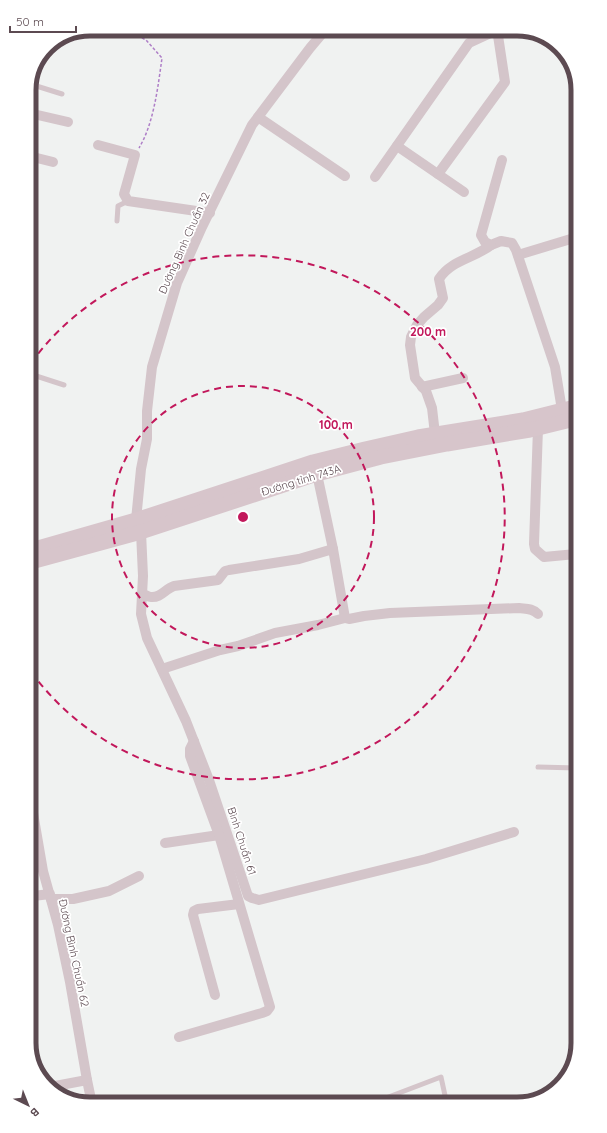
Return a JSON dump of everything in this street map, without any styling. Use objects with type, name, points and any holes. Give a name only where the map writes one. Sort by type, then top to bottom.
[{"type":"main road","name":"Đường tỉnh 743A","points":[[36,560],[138,526],[313,462],[365,448],[435,434],[523,420],[568,409]]},
{"type":"main road","name":"Đường tỉnh 743A","points":[[36,549],[138,526],[316,474],[381,457],[538,428],[571,420]]},
{"type":"street","name":"Đường Bình Chuẩn 32","points":[[138,526],[141,469],[147,439],[147,411],[152,367],[177,284],[252,125],[320,36]]},
{"type":"street","points":[[375,177],[468,43],[484,36]]},
{"type":"street","points":[[438,174],[504,82],[498,36]]},
{"type":"street","points":[[36,115],[68,122]]},
{"type":"street","points":[[258,117],[344,176]]},
{"type":"street","points":[[98,145],[135,155],[124,194],[128,201],[210,213]]},
{"type":"street","points":[[397,146],[464,192]]},
{"type":"street","points":[[36,158],[53,162]]},
{"type":"street","points":[[491,246],[485,242],[481,235],[502,160]]},
{"type":"street","points":[[518,255],[571,239]]},
{"type":"street","points":[[435,434],[432,408],[426,391],[415,378],[410,345],[411,337],[417,325],[424,317],[438,306],[443,298],[439,279],[442,273],[461,261],[484,251],[501,241],[512,243],[518,255],[568,409]]},
{"type":"street","points":[[422,387],[463,378]]},
{"type":"street","points":[[538,428],[534,520],[535,549],[544,557],[571,554]]},
{"type":"street","points":[[316,474],[333,549],[345,618]]},
{"type":"street","name":"Bình Chuẩn 61","points":[[138,526],[142,576],[141,614],[147,638],[186,720],[211,787],[248,896],[259,900],[426,859],[514,832]]},
{"type":"street","points":[[142,594],[150,597],[160,596],[169,588],[174,586],[218,580],[225,571],[299,559],[333,549]]},
{"type":"street","points":[[162,669],[275,633],[345,618],[349,619],[390,613],[519,608],[530,609],[538,614]]},
{"type":"street","points":[[180,1037],[262,1013],[267,1011],[270,1007],[219,835],[190,756],[190,749],[194,741]]},
{"type":"street","points":[[165,843],[219,835]]},
{"type":"street","name":"Đường Bình Chuẩn 62","points":[[37,854],[58,925],[91,1097]]},
{"type":"street","points":[[36,896],[73,899],[109,891],[139,876]]},
{"type":"street","points":[[215,995],[193,915],[194,911],[198,909],[239,904]]},
{"type":"street","points":[[57,1086],[87,1080]]},
{"type":"lane","points":[[36,86],[62,94]]},
{"type":"lane","points":[[118,221],[118,206],[128,201]]},
{"type":"lane","points":[[36,376],[64,385]]},
{"type":"lane","points":[[538,767],[571,768]]},
{"type":"lane","points":[[388,1097],[441,1077],[445,1097]]},
{"type":"path","points":[[135,155],[145,137],[156,99],[162,58],[146,40],[138,36]]}]
